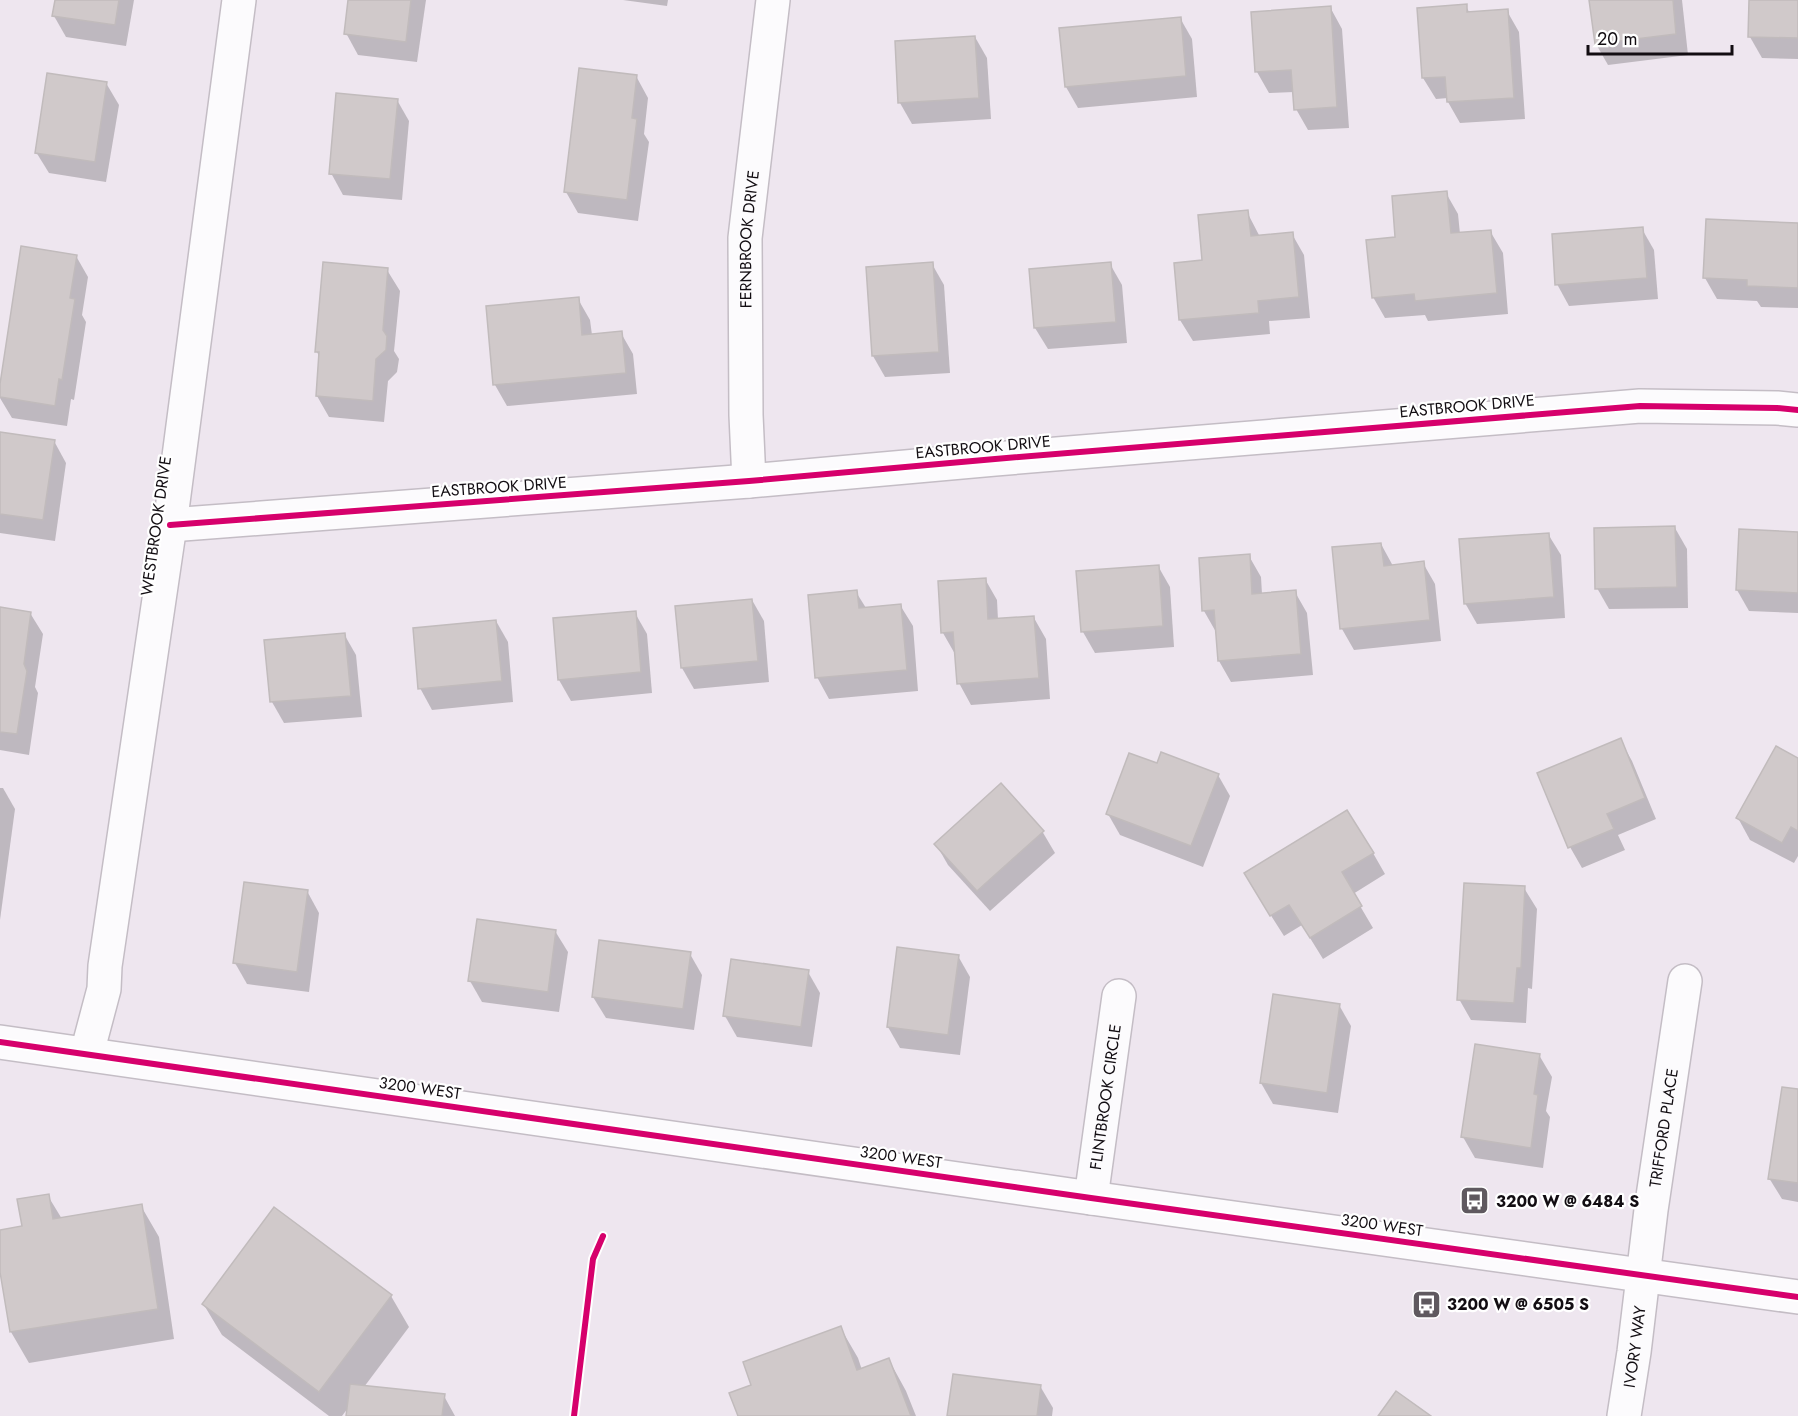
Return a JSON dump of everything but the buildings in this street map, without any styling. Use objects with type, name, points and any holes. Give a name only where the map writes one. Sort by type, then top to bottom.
[{"type":"street","name":"WESTBROOK DRIVE","points":[[87,1053],[104,989],[105,966],[170,525],[240,0]]},
{"type":"street","name":"FERNBROOK DRIVE","points":[[749,481],[746,415],[745,238],[773,0]]},
{"type":"street","name":"EASTBROOK DRIVE","points":[[170,525],[749,481],[1629,407],[1798,410]]},
{"type":"street","name":"TRIFFORD PLACE","points":[[1644,1276],[1653,1197],[1685,981]]},
{"type":"street","name":"FLINTBROOK CIRCLE","points":[[1091,1198],[1119,996]]},
{"type":"street","name":"3200 WEST","points":[[0,1042],[1798,1297]]},
{"type":"street","name":"IVORY WAY","points":[[1624,1416],[1644,1276]]},
{"type":"cycle path","points":[[170,525],[749,481],[1640,406],[1798,410]]},
{"type":"cycle path","points":[[0,1042],[1798,1297]]},
{"type":"cycle path","points":[[574,1416],[593,1259],[603,1236]]},
{"type":"place","name":"3200 W @ 6484 S","points":[[1475,1201]]},
{"type":"place","name":"3200 W @ 6505 S","points":[[1426,1304]]}]
